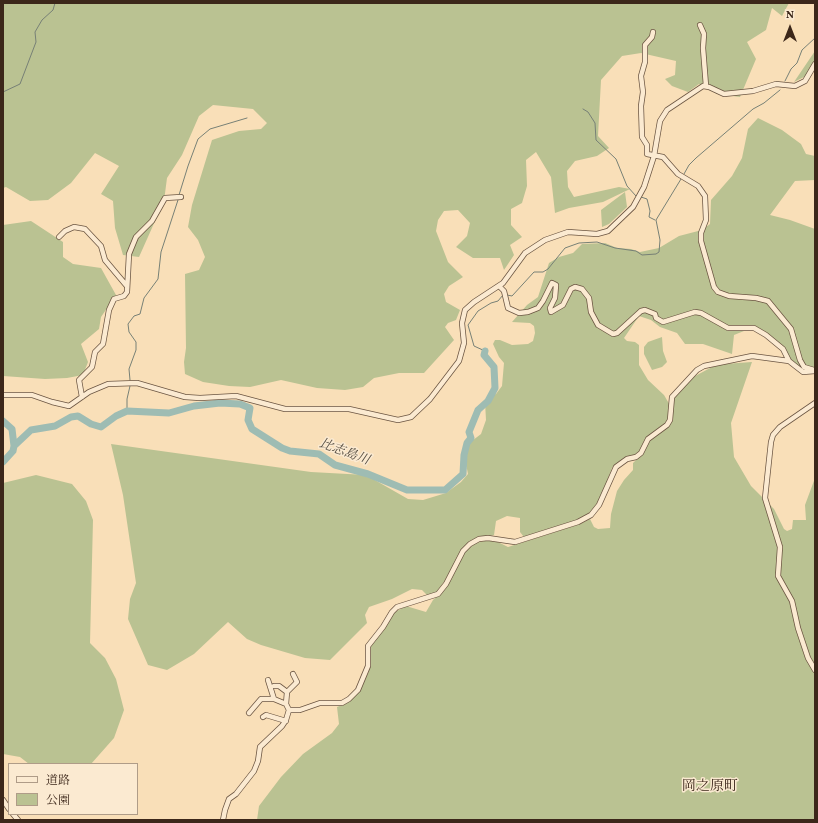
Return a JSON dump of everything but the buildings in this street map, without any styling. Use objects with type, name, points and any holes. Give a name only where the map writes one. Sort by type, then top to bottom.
[{"type":"street","points":[[700,25],[704,34],[703,48],[706,86]]},
{"type":"street","points":[[653,32],[652,37],[645,45],[645,62],[641,76],[644,92],[641,106],[642,138],[647,145],[647,154],[666,159],[678,174],[698,186],[705,196],[706,220],[701,233],[701,241],[714,287],[718,292],[729,296],[756,298],[768,301],[772,308],[791,328],[800,360],[804,367],[815,370]]},
{"type":"street","points":[[3,395],[32,395],[69,406],[94,389],[108,384],[130,384],[146,385],[185,397],[200,398],[236,396],[285,410],[349,409],[393,419],[406,419],[416,413],[430,399],[458,361],[464,343],[462,323],[465,310],[474,302],[500,286],[508,277],[520,257],[539,243],[568,232],[597,234],[612,228],[639,198],[654,156],[662,115],[696,90],[706,86],[724,94],[753,91],[776,84],[795,86],[805,81],[815,64]]},
{"type":"street","points":[[82,397],[80,377],[92,367],[95,352],[103,344],[108,310],[114,299],[126,294],[128,254],[136,237],[152,221],[166,198],[181,197]]},
{"type":"street","points":[[59,237],[65,231],[74,227],[85,229],[101,246],[105,260],[126,285]]},
{"type":"street","points":[[500,286],[504,291],[508,308],[519,312],[528,312],[538,308],[543,302],[552,282],[556,285],[555,298],[550,308],[551,312],[563,305],[571,289],[575,287],[582,289],[589,298],[591,312],[598,324],[613,334],[641,311],[645,310],[655,314],[656,318],[663,322],[695,312],[701,313],[728,328],[754,328],[766,335],[783,349],[789,361],[803,372],[815,370]]},
{"type":"street","points":[[289,710],[300,710],[320,703],[342,703],[358,690],[368,666],[368,646],[383,627],[392,612],[398,607],[438,594],[446,584],[463,551],[470,544],[479,539],[488,538],[515,542],[578,522],[591,515],[599,505],[616,467],[627,459],[636,458],[641,453],[648,439],[667,425],[670,420],[672,397],[697,370],[704,366],[752,356],[789,361]]},
{"type":"street","points":[[815,403],[780,427],[773,435],[771,442],[766,498],[780,546],[778,577],[792,601],[798,628],[808,658],[815,670]]},
{"type":"street","points":[[223,820],[229,799],[236,794],[254,771],[258,761],[260,747],[286,721],[289,710],[286,704],[287,692],[297,682],[293,674]]},
{"type":"street","points":[[268,680],[274,699]]},
{"type":"street","points":[[274,686],[279,686],[287,692]]},
{"type":"street","points":[[249,713],[261,699],[274,699],[286,704]]},
{"type":"street","points":[[263,717],[266,715],[286,721]]},
{"type":"green space","points":[[3,3],[789,3],[782,16],[772,8],[766,30],[747,42],[756,59],[740,97],[717,94],[699,84],[688,92],[672,86],[665,79],[675,75],[676,61],[641,53],[622,56],[601,80],[598,136],[609,148],[597,156],[575,161],[567,171],[568,187],[574,197],[619,187],[630,189],[603,202],[569,208],[555,213],[551,177],[536,152],[526,160],[527,186],[522,203],[511,209],[511,225],[522,237],[510,245],[514,255],[504,270],[500,258],[473,258],[456,247],[467,236],[470,223],[458,210],[444,211],[438,220],[436,231],[448,262],[463,277],[449,286],[444,294],[446,302],[460,310],[456,320],[448,323],[445,327],[454,340],[424,373],[399,373],[374,378],[363,387],[345,390],[317,388],[281,380],[250,387],[229,386],[203,382],[185,374],[185,274],[199,270],[205,257],[198,240],[188,227],[192,205],[212,140],[239,131],[261,129],[267,123],[253,109],[213,105],[199,116],[182,155],[167,178],[164,201],[139,257],[123,255],[115,228],[113,201],[101,194],[119,166],[95,153],[71,183],[48,200],[30,201],[6,187],[3,188]]},
{"type":"green space","points":[[815,51],[815,65],[810,74],[794,82]]},
{"type":"green space","points":[[758,118],[782,130],[801,144],[806,154],[815,156],[815,180],[795,181],[770,215],[815,229],[815,370],[804,371],[790,360],[784,349],[754,327],[734,335],[732,354],[703,344],[685,344],[677,333],[660,327],[651,320],[639,316],[624,338],[627,341],[635,342],[639,345],[639,365],[648,380],[664,395],[671,407],[676,389],[684,382],[712,367],[724,364],[752,362],[731,423],[734,457],[751,486],[774,509],[784,529],[787,531],[792,529],[793,520],[806,520],[805,505],[815,478],[815,820],[257,820],[259,806],[281,777],[303,754],[332,733],[339,724],[337,707],[347,703],[360,691],[369,671],[371,644],[386,626],[393,613],[406,606],[426,612],[433,600],[445,589],[464,553],[475,543],[490,540],[508,547],[580,524],[590,519],[594,527],[598,529],[610,528],[611,514],[617,491],[633,470],[633,463],[641,452],[616,464],[612,468],[601,497],[594,508],[587,515],[573,522],[524,537],[520,532],[520,518],[507,516],[496,521],[494,535],[473,540],[461,550],[446,579],[436,593],[428,596],[422,590],[412,589],[392,599],[369,607],[365,615],[367,623],[330,660],[305,658],[261,645],[247,639],[228,622],[194,654],[167,670],[148,665],[128,619],[130,599],[136,583],[123,495],[111,444],[311,472],[366,475],[408,499],[423,500],[446,493],[461,482],[468,474],[466,464],[461,459],[464,447],[481,434],[486,420],[485,402],[488,397],[496,394],[502,386],[504,363],[499,357],[493,344],[495,340],[500,340],[512,345],[528,344],[533,341],[535,333],[534,326],[530,323],[512,322],[527,305],[538,297],[549,263],[559,257],[573,253],[582,244],[605,243],[617,248],[631,249],[640,252],[659,248],[679,236],[702,230],[710,224],[711,200],[732,176],[742,158],[748,129]]},
{"type":"green space","points":[[625,192],[627,207],[609,224],[602,227],[601,210]]},
{"type":"green space","points":[[31,221],[63,242],[63,257],[73,264],[101,268],[116,295],[101,317],[99,329],[81,344],[88,362],[83,375],[67,378],[45,379],[3,376],[3,225]]},
{"type":"green space","points":[[662,337],[663,351],[667,362],[662,367],[652,370],[644,354],[644,347],[648,342]]},
{"type":"green space","points":[[36,475],[72,484],[86,501],[93,520],[90,643],[105,658],[116,679],[124,710],[114,738],[92,763],[28,763],[20,757],[3,754],[3,483]]},
{"type":"waterway","points":[[3,92],[20,84],[36,42],[35,32],[42,20],[53,10],[55,3]]},
{"type":"waterway","points":[[785,81],[791,69],[797,63],[802,50],[815,38]]},
{"type":"waterway","points":[[684,174],[689,165],[696,158],[753,109],[764,103],[780,90]]},
{"type":"waterway","points":[[583,109],[588,112],[595,123],[596,140],[616,159],[627,186],[636,196]]},
{"type":"waterway","points":[[179,195],[198,139],[210,129],[247,118]]},
{"type":"waterway","points":[[507,295],[512,296],[534,272],[543,272],[548,269],[565,248],[579,243],[597,242],[615,248],[636,251],[642,255],[656,254],[659,252],[660,240],[656,220],[681,179]]},
{"type":"waterway","points":[[641,197],[647,199],[650,211],[649,217],[655,220]]},
{"type":"waterway","points":[[130,380],[129,369],[136,350],[136,342],[129,332],[128,324],[134,316],[140,314],[144,298],[158,279],[161,252],[178,200]]},
{"type":"waterway","points":[[485,351],[474,346],[468,325],[478,311],[491,303],[498,301],[503,295]]},
{"type":"waterway","name":"比志島川","points":[[3,462],[13,451],[14,446],[31,430],[55,426],[71,417],[78,416],[91,424],[101,427],[116,416],[127,411],[169,413],[194,406],[220,403],[240,404],[250,408],[248,420],[252,429],[282,448],[290,451],[319,454],[335,465],[368,474],[407,490],[445,490],[463,474],[464,455],[467,443],[471,438],[469,432],[478,410],[488,401],[495,388],[494,367],[484,355],[485,351]]},
{"type":"waterway","points":[[127,411],[127,399],[130,386]]},
{"type":"waterway","points":[[3,421],[12,429],[14,446]]},
{"type":"district","name":"岡之原町","points":[[710,787]]}]
